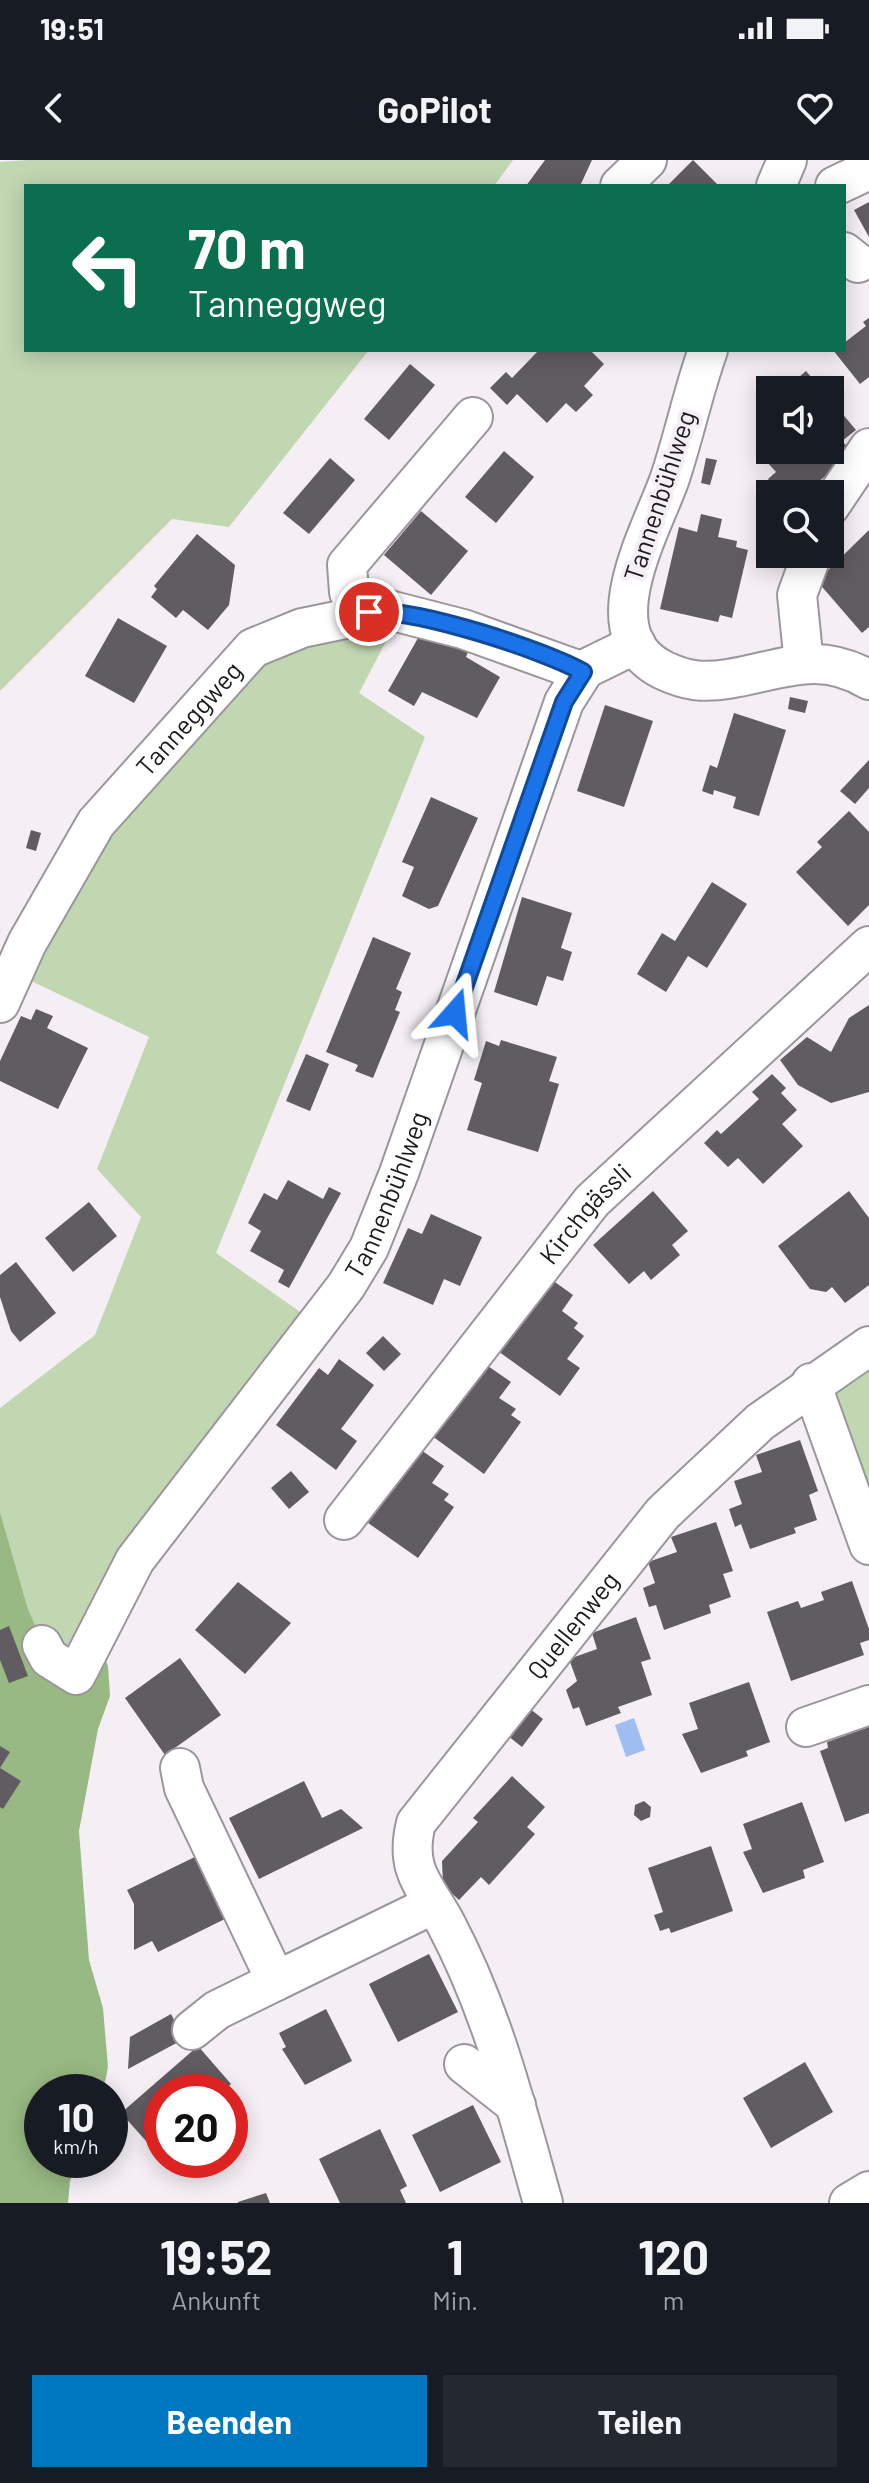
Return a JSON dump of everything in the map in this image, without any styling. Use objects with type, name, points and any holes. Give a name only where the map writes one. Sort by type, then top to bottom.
[{"type":"street","points":[[622,184],[647,160]]},
{"type":"street","points":[[777,184],[787,160]]},
{"type":"street","points":[[839,184],[869,170]]},
{"type":"street","name":"Tannenbühlweg","points":[[42,1645],[49,1658],[76,1675],[135,1560],[346,1286],[369,1248],[399,1173],[564,702],[583,672],[597,661],[636,644],[627,618],[629,589],[671,475],[707,352]]},
{"type":"street","points":[[389,610],[349,592],[347,565],[473,417]]},
{"type":"street","points":[[844,485],[869,448]]},
{"type":"street","points":[[804,664],[797,595],[807,568]]},
{"type":"street","name":"Tanneggweg","points":[[0,1003],[27,943],[96,823],[227,672],[253,648],[277,636],[369,612],[389,610],[463,629],[583,672]]},
{"type":"street","points":[[636,644],[653,665],[693,682],[804,664],[847,669],[869,680]]},
{"type":"street","name":"Kirchgässli","points":[[344,1520],[592,1201],[869,946]]},
{"type":"street","name":"Quellenweg","points":[[543,2203],[491,2021],[471,1974],[416,1874],[410,1845],[416,1823],[663,1513],[760,1422],[811,1383],[869,1346]]},
{"type":"street","points":[[811,1383],[869,1545]]},
{"type":"street","points":[[806,1727],[869,1705]]},
{"type":"street","points":[[180,1768],[184,1788],[276,1981]]},
{"type":"street","points":[[192,2030],[217,2010],[434,1904]]},
{"type":"street","points":[[464,2064],[516,2105]]},
{"type":"street","points":[[849,2203],[869,2191]]},
{"type":"green space","points":[[513,160],[495,184],[24,184],[24,352],[367,352],[229,527],[172,519],[0,691],[0,162]]},
{"type":"green space","points":[[392,630],[359,693],[425,737],[216,1253],[316,1323],[76,1675],[42,1645],[28,1609],[0,1512],[0,1408],[95,1335],[141,1217],[97,1169],[149,1037],[27,979],[127,800],[268,654]]},
{"type":"green space","points":[[869,1346],[869,1493],[811,1383]]},
{"type":"green space","points":[[0,1512],[28,1609],[49,1658],[96,1638],[108,1666],[110,1696],[98,1729],[79,1831],[89,1960],[103,2008],[107,2074],[24,2074],[24,2178],[71,2178],[68,2203],[0,2203]]},
{"type":"water","points":[[634,1718],[645,1750],[626,1757],[615,1725]]},
{"type":"building","points":[[545,160],[592,160],[581,184],[527,184]]},
{"type":"building","points":[[693,160],[717,184],[669,184]]},
{"type":"building","points":[[869,202],[869,237],[854,210]]},
{"type":"building","points":[[869,318],[869,377],[860,384],[835,352],[846,352],[846,341],[866,326],[863,322]]},
{"type":"building","points":[[537,352],[592,352],[604,364],[584,386],[593,395],[576,412],[566,403],[547,423],[517,394],[507,405],[490,388],[506,372],[512,378]]},
{"type":"building","points":[[410,364],[435,385],[389,440],[364,419]]},
{"type":"building","points":[[844,416],[856,430],[844,439]]},
{"type":"building","points":[[844,443],[853,453],[844,460]]},
{"type":"building","points":[[504,451],[534,477],[496,523],[465,497]]},
{"type":"building","points":[[330,458],[355,480],[309,534],[283,513]]},
{"type":"building","points":[[706,458],[717,460],[710,485],[701,483]]},
{"type":"building","points":[[769,464],[840,464],[821,480],[769,480],[776,472]]},
{"type":"building","points":[[421,511],[468,551],[431,595],[384,555]]},
{"type":"building","points":[[701,514],[722,519],[718,537],[737,541],[736,547],[748,550],[732,618],[720,615],[718,622],[660,609],[679,527],[697,532]]},
{"type":"building","points":[[869,530],[869,627],[862,633],[817,581],[830,568],[844,568],[844,555]]},
{"type":"building","points":[[197,534],[235,565],[229,605],[208,630],[183,610],[176,618],[151,597],[157,589],[154,586]]},
{"type":"building","points":[[118,618],[167,646],[134,703],[85,676]]},
{"type":"building","points":[[422,631],[468,652],[466,657],[500,677],[477,718],[422,692],[414,706],[388,691]]},
{"type":"building","points":[[790,697],[808,701],[805,713],[788,709]]},
{"type":"building","points":[[605,705],[653,721],[624,807],[577,791]]},
{"type":"building","points":[[734,713],[786,730],[759,816],[733,808],[736,797],[714,790],[713,795],[702,791],[710,765],[717,768]]},
{"type":"building","points":[[869,760],[869,788],[855,804],[840,791]]},
{"type":"building","points":[[431,797],[478,818],[438,906],[429,909],[402,896],[414,867],[402,862]]},
{"type":"building","points":[[849,811],[869,832],[869,905],[848,926],[796,872],[822,847],[817,842]]},
{"type":"building","points":[[31,830],[41,833],[36,851],[26,848]]},
{"type":"building","points":[[712,882],[747,904],[707,968],[688,956],[666,992],[637,974],[662,933],[675,941]]},
{"type":"building","points":[[522,897],[572,913],[561,948],[572,952],[563,981],[547,976],[537,1006],[494,992]]},
{"type":"building","points":[[373,937],[411,953],[396,989],[402,992],[395,1010],[400,1012],[373,1078],[355,1071],[358,1065],[326,1052]]},
{"type":"building","points":[[869,1005],[869,1092],[831,1103],[798,1085],[780,1060],[807,1037],[831,1052],[849,1018]]},
{"type":"building","points":[[36,1009],[53,1016],[47,1028],[88,1048],[58,1109],[0,1081],[0,1061],[21,1016],[31,1020]]},
{"type":"building","points":[[501,1040],[557,1057],[549,1081],[559,1084],[538,1152],[467,1130],[482,1083],[474,1080],[486,1041],[499,1046]]},
{"type":"building","points":[[306,1054],[329,1064],[310,1111],[286,1101]]},
{"type":"building","points":[[772,1074],[786,1088],[781,1093],[797,1110],[782,1124],[803,1146],[763,1184],[738,1158],[728,1167],[704,1143],[717,1130],[721,1134],[759,1099],[752,1092]]},
{"type":"building","points":[[288,1180],[323,1199],[329,1187],[341,1193],[289,1288],[278,1282],[284,1270],[250,1251],[261,1231],[248,1223],[264,1193],[277,1200]]},
{"type":"building","points":[[653,1191],[688,1231],[672,1245],[680,1255],[651,1280],[644,1271],[629,1284],[593,1245]]},
{"type":"building","points":[[849,1191],[869,1218],[869,1285],[845,1303],[832,1287],[826,1292],[810,1289],[778,1246]]},
{"type":"building","points":[[89,1202],[117,1236],[73,1272],[45,1238]]},
{"type":"building","points":[[431,1214],[482,1237],[460,1286],[444,1279],[433,1305],[383,1283],[408,1228],[422,1234]]},
{"type":"building","points":[[16,1262],[56,1313],[20,1342],[11,1331],[0,1297],[0,1275]]},
{"type":"building","points":[[548,1277],[573,1295],[562,1311],[578,1323],[574,1328],[584,1336],[567,1359],[580,1368],[560,1396],[491,1346]]},
{"type":"building","points":[[383,1336],[401,1354],[384,1371],[366,1353]]},
{"type":"building","points":[[339,1359],[374,1385],[341,1429],[357,1441],[336,1470],[276,1425],[319,1368],[328,1375]]},
{"type":"building","points":[[485,1364],[511,1382],[499,1398],[516,1409],[511,1415],[521,1422],[484,1474],[428,1433]]},
{"type":"building","points":[[800,1440],[818,1491],[809,1495],[817,1520],[794,1528],[796,1533],[750,1549],[741,1524],[735,1527],[729,1509],[742,1504],[734,1481],[762,1472],[756,1455]]},
{"type":"building","points":[[418,1448],[444,1466],[432,1483],[449,1494],[444,1500],[454,1507],[418,1558],[361,1518]]},
{"type":"building","points":[[291,1471],[309,1492],[289,1509],[271,1488]]},
{"type":"building","points":[[716,1522],[733,1571],[723,1574],[731,1597],[709,1605],[711,1613],[664,1630],[656,1605],[649,1607],[643,1588],[655,1583],[648,1562],[677,1552],[671,1537]]},
{"type":"building","points":[[852,1581],[869,1629],[869,1640],[860,1643],[864,1655],[791,1681],[767,1612],[798,1601],[801,1608],[824,1600],[821,1592]]},
{"type":"building","points":[[238,1582],[291,1623],[245,1674],[195,1630]]},
{"type":"building","points":[[636,1617],[651,1659],[641,1662],[652,1695],[618,1707],[621,1713],[586,1726],[579,1707],[573,1709],[566,1690],[577,1681],[569,1659],[597,1649],[592,1633]]},
{"type":"building","points":[[9,1626],[28,1676],[9,1683],[0,1660],[0,1630]]},
{"type":"building","points":[[180,1658],[221,1715],[165,1755],[125,1698]]},
{"type":"building","points":[[749,1682],[770,1742],[746,1751],[748,1756],[701,1773],[682,1734],[698,1729],[689,1703]]},
{"type":"building","points":[[525,1705],[543,1719],[522,1747],[504,1733]]},
{"type":"building","points":[[869,1727],[869,1813],[845,1822],[820,1751],[828,1748],[827,1742]]},
{"type":"building","points":[[0,1746],[10,1752],[0,1768]]},
{"type":"building","points":[[0,1768],[21,1781],[3,1809],[0,1807]]},
{"type":"building","points":[[512,1776],[545,1807],[527,1827],[535,1834],[489,1885],[481,1877],[459,1900],[443,1885],[442,1861],[478,1822],[473,1818]]},
{"type":"building","points":[[304,1781],[322,1818],[341,1809],[363,1828],[259,1879],[229,1818]]},
{"type":"building","points":[[644,1801],[651,1807],[650,1817],[641,1821],[634,1815],[635,1805]]},
{"type":"building","points":[[802,1802],[824,1862],[803,1870],[805,1878],[763,1893],[743,1852],[752,1849],[743,1824]]},
{"type":"building","points":[[711,1846],[733,1911],[671,1933],[669,1928],[660,1931],[654,1915],[663,1912],[648,1868]]},
{"type":"building","points":[[203,1853],[233,1915],[158,1952],[152,1941],[134,1950],[134,1904],[127,1890]]},
{"type":"building","points":[[429,1954],[458,2012],[398,2042],[369,1984]]},
{"type":"building","points":[[326,2009],[352,2061],[305,2085],[282,2049],[286,2047],[279,2033]]},
{"type":"building","points":[[171,2014],[184,2039],[128,2069],[130,2037]]},
{"type":"building","points":[[198,2046],[222,2074],[166,2074]]},
{"type":"building","points":[[805,2062],[833,2112],[771,2148],[743,2098]]},
{"type":"building","points":[[144,2093],[144,2139],[128,2121],[128,2107]]},
{"type":"building","points":[[473,2105],[501,2162],[440,2192],[412,2135]]},
{"type":"building","points":[[380,2129],[407,2186],[400,2190],[406,2203],[340,2203],[319,2159]]},
{"type":"building","points":[[266,2193],[270,2203],[238,2203],[238,2202]]},
{"type":"route","points":[[369,612],[404,612],[539,654],[583,672],[564,702],[455,1013]]}]
